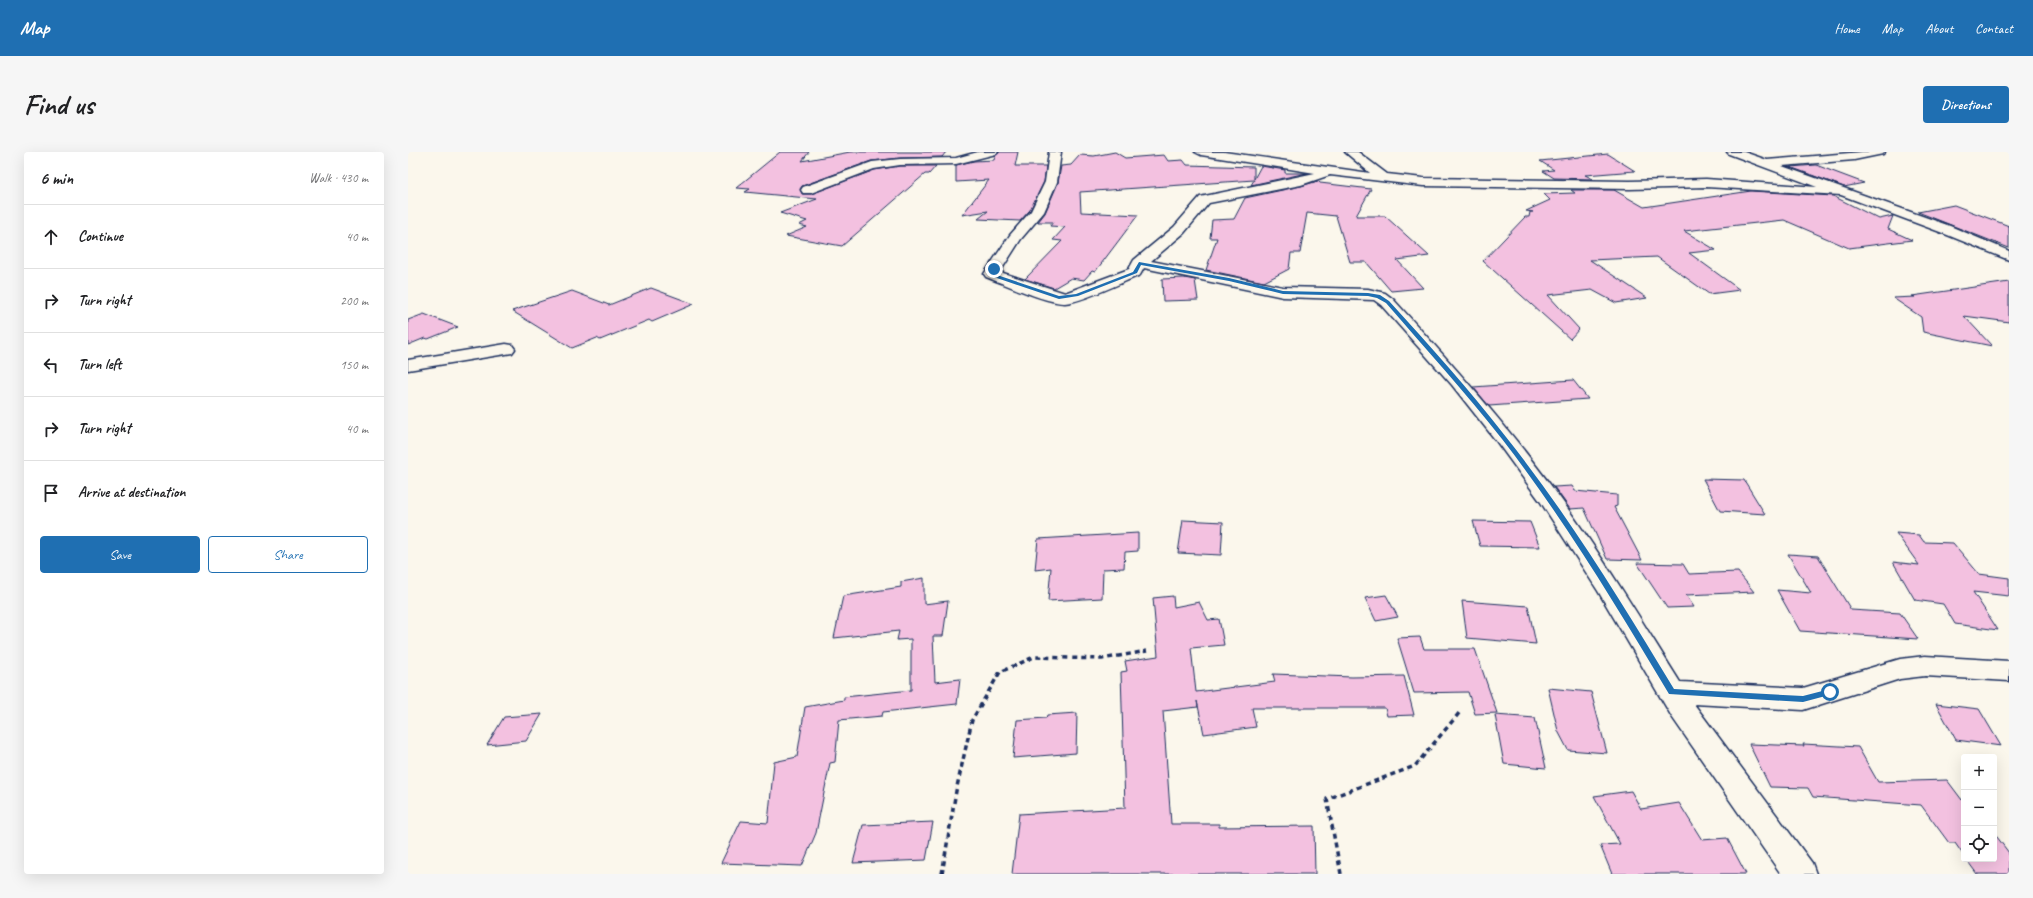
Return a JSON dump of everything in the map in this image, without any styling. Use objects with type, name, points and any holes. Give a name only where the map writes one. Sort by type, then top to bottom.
[{"type":"street","points":[[807,190],[872,166],[900,162],[956,161],[992,152]]},
{"type":"street","points":[[1055,152],[1051,182],[1037,212],[1016,238],[991,274],[1053,296],[1065,298],[1135,272],[1139,263],[1179,230],[1205,200],[1301,181],[1332,172]]},
{"type":"street","points":[[1201,152],[1332,172],[1384,178],[1496,184],[1630,185],[1706,183],[1839,192]]},
{"type":"street","points":[[1351,152],[1384,178]]},
{"type":"street","points":[[1733,152],[1839,192],[1945,229],[2009,256]]},
{"type":"street","points":[[1768,164],[1854,156],[1879,152]]},
{"type":"street","points":[[1139,263],[1283,292],[1368,294],[1379,296],[1387,302],[1462,386],[1504,438],[1548,497],[1607,585],[1672,692],[1800,874]]},
{"type":"street","points":[[408,365],[506,349]]},
{"type":"street","points":[[1672,692],[1803,699],[1830,692],[1870,677],[1900,669],[1925,666],[2009,671]]},
{"type":"path","points":[[942,874],[956,791],[972,720],[1000,672],[1034,657],[1102,659],[1147,651]]},
{"type":"path","points":[[1341,874],[1327,799],[1416,766],[1460,712]]},
{"type":"building","points":[[780,152],[809,152],[802,161],[850,152],[946,152],[942,157],[900,158],[871,161],[802,186],[800,189],[802,194],[811,194],[874,170],[900,166],[936,166],[929,174],[925,174],[842,246],[786,236],[807,227],[799,225],[807,221],[780,213],[817,199],[745,192],[750,189],[736,188]]},
{"type":"building","points":[[1000,152],[1018,152],[1015,166],[1046,166],[1044,182],[1030,210],[1020,221],[978,219],[988,211],[962,215],[989,180],[956,182],[956,165],[974,161],[994,160],[995,156]]},
{"type":"building","points":[[1115,152],[1125,158],[1164,155],[1168,161],[1183,160],[1187,165],[1254,167],[1254,179],[1261,166],[1285,170],[1285,173],[1307,173],[1251,185],[1254,180],[1080,192],[1081,212],[1138,215],[1095,272],[1092,271],[1084,280],[1071,278],[1054,288],[1025,279],[1062,241],[1053,240],[1065,227],[1050,226],[1053,222],[1038,222],[1045,213],[1058,183],[1061,166],[1071,165],[1080,155],[1094,156]]},
{"type":"building","points":[[1608,154],[1635,171],[1585,175],[1593,179],[1554,178],[1543,171],[1554,170],[1540,161]]},
{"type":"building","points":[[1816,165],[1864,183],[1844,187],[1790,167]]},
{"type":"building","points":[[1318,181],[1320,183],[1371,189],[1356,216],[1385,216],[1429,256],[1397,260],[1423,288],[1391,291],[1366,262],[1350,262],[1336,216],[1307,213],[1300,253],[1291,253],[1289,269],[1264,282],[1206,270],[1217,238],[1210,238],[1212,220],[1234,219],[1245,198]]},
{"type":"building","points":[[1571,190],[1614,190],[1644,207],[1751,191],[1833,196],[1879,219],[1893,216],[1888,229],[1912,240],[1849,248],[1784,220],[1684,231],[1716,250],[1689,253],[1740,290],[1709,294],[1657,257],[1590,260],[1647,298],[1616,303],[1592,290],[1548,295],[1579,329],[1570,339],[1483,261],[1525,217],[1529,217],[1530,212],[1533,212],[1526,211],[1550,200],[1544,194],[1575,193]]},
{"type":"building","points":[[1954,205],[2009,226],[2009,248],[1918,212]]},
{"type":"building","points":[[1184,278],[1195,280],[1198,300],[1163,301],[1162,279]]},
{"type":"building","points":[[2009,282],[2009,322],[1964,316],[1992,346],[1923,332],[1921,317],[1893,298],[1915,297],[1912,296]]},
{"type":"building","points":[[651,288],[694,304],[652,322],[649,320],[600,340],[597,338],[572,348],[512,311],[572,291],[609,305]]},
{"type":"building","points":[[424,314],[458,327],[408,345],[408,320]]},
{"type":"building","points":[[1573,380],[1588,399],[1489,406],[1473,387]]},
{"type":"building","points":[[1703,479],[1744,480],[1765,514],[1720,511]]},
{"type":"building","points":[[1572,486],[1575,491],[1617,495],[1617,506],[1614,507],[1642,560],[1607,559],[1584,508],[1570,509],[1554,487]]},
{"type":"building","points":[[1183,520],[1223,522],[1221,555],[1178,553]]},
{"type":"building","points":[[1473,521],[1530,522],[1540,547],[1480,546]]},
{"type":"building","points":[[1138,533],[1138,551],[1125,552],[1124,568],[1103,569],[1102,598],[1048,601],[1051,568],[1035,570],[1038,539]]},
{"type":"building","points":[[1896,533],[1919,535],[1924,542],[1953,543],[1979,574],[2009,578],[2009,596],[1973,592],[1998,630],[1955,624],[1943,604],[1915,600],[1893,562],[1919,565]]},
{"type":"building","points":[[1788,554],[1818,556],[1851,610],[1900,613],[1918,639],[1800,631],[1777,590],[1811,593]]},
{"type":"building","points":[[1637,563],[1683,564],[1689,574],[1738,572],[1754,592],[1686,595],[1694,607],[1667,608]]},
{"type":"building","points":[[924,578],[924,604],[948,601],[943,636],[933,636],[935,682],[960,679],[957,704],[883,712],[882,716],[839,720],[835,762],[830,763],[816,833],[802,866],[721,863],[741,821],[768,823],[774,762],[797,757],[805,707],[844,700],[844,697],[911,690],[911,639],[897,640],[899,631],[834,638],[843,596],[901,587],[901,582]]},
{"type":"building","points":[[1386,595],[1398,617],[1376,621],[1365,598]]},
{"type":"building","points":[[1173,596],[1174,607],[1199,602],[1208,620],[1219,619],[1224,645],[1191,648],[1196,692],[1275,682],[1273,674],[1352,677],[1404,676],[1414,715],[1387,716],[1385,708],[1252,708],[1256,727],[1204,734],[1197,701],[1198,707],[1163,711],[1171,824],[1219,824],[1219,827],[1314,826],[1315,874],[1012,874],[1019,814],[1125,808],[1121,672],[1127,671],[1125,661],[1158,656],[1153,598]]},
{"type":"building","points":[[1462,601],[1528,606],[1536,644],[1467,638]]},
{"type":"building","points":[[1420,637],[1424,649],[1475,649],[1497,713],[1475,714],[1468,692],[1414,693],[1397,638]]},
{"type":"building","points":[[1548,688],[1591,692],[1607,753],[1568,750],[1558,731]]},
{"type":"building","points":[[1936,704],[1979,709],[2001,746],[1956,740]]},
{"type":"building","points":[[1077,713],[1076,753],[1013,758],[1017,720],[1046,718],[1047,715]]},
{"type":"building","points":[[542,714],[526,741],[487,745],[504,717]]},
{"type":"building","points":[[1495,715],[1535,718],[1546,768],[1504,764]]},
{"type":"building","points":[[1749,744],[1804,746],[1803,744],[1858,747],[1878,782],[1947,780],[1961,799],[1961,852],[1955,843],[1949,843],[1921,805],[1813,797],[1808,788],[1770,787]]},
{"type":"building","points":[[1631,791],[1641,809],[1679,803],[1702,840],[1727,838],[1746,874],[1612,874],[1600,845],[1620,844],[1594,796]]},
{"type":"building","points":[[933,822],[926,860],[853,863],[863,825]]},
{"type":"building","points":[[1997,837],[2009,853],[2009,874],[1977,874],[1968,862],[1997,862]]},
{"type":"route","points":[[994,269],[991,272],[992,275],[1059,298],[1071,297],[1135,272],[1139,263],[1283,292],[1368,294],[1379,296],[1387,302],[1458,381],[1504,438],[1548,497],[1607,585],[1672,692],[1803,699],[1830,692]]}]
